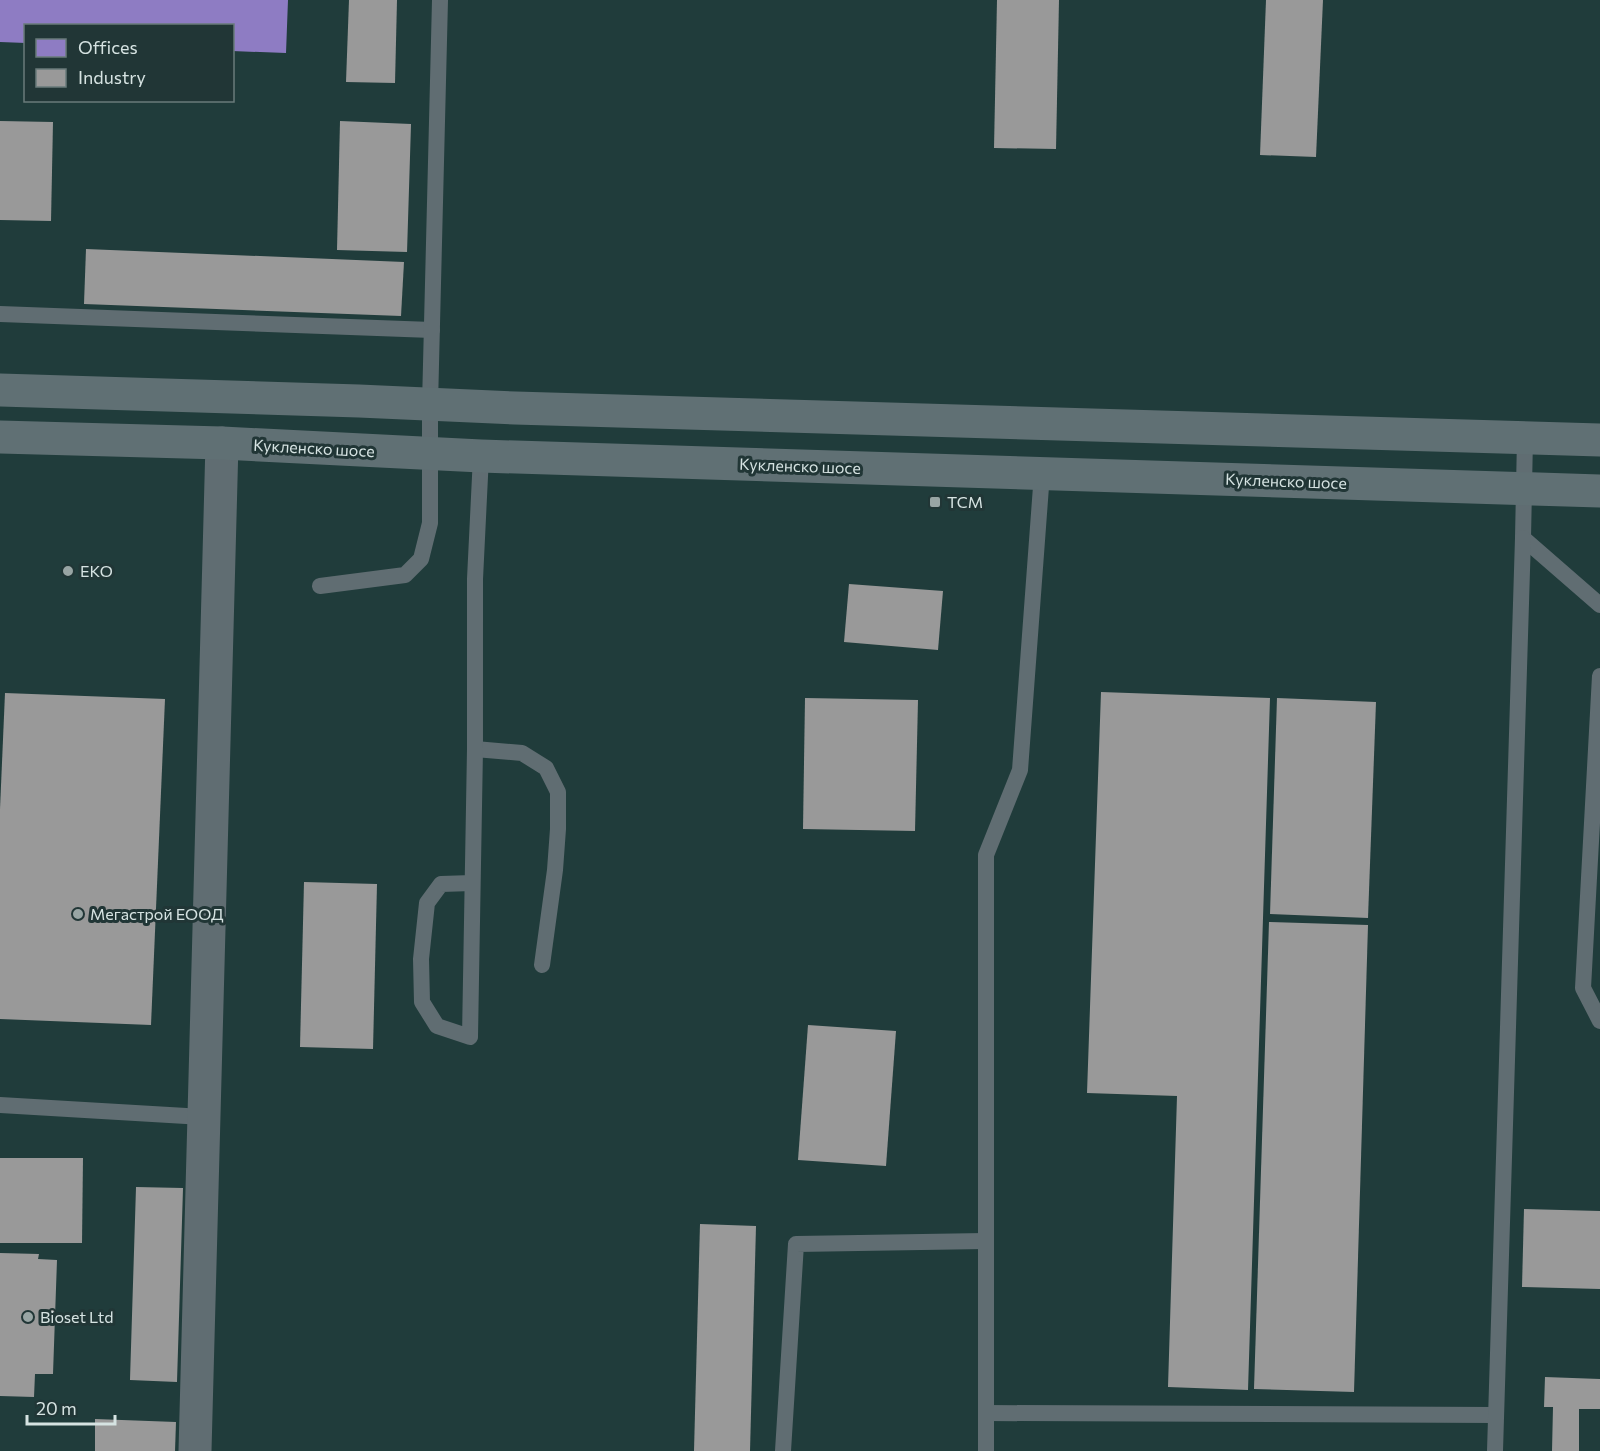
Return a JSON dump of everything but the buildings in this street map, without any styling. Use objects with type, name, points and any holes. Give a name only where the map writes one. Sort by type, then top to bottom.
[{"type":"main road","points":[[0,390],[1600,440]]},
{"type":"main road","name":"Кукленско шосе","points":[[0,437],[222,443],[481,456],[1600,491]]},
{"type":"street","points":[[195,1451],[222,443]]},
{"type":"lane","points":[[320,586],[405,575],[421,559],[430,523],[430,405],[441,0]]},
{"type":"lane","points":[[0,314],[432,330]]},
{"type":"lane","points":[[1494,1451],[1526,438]]},
{"type":"lane","points":[[472,883],[441,884],[427,903],[421,959],[422,1002],[437,1026],[470,1037],[475,749],[475,579],[481,456]]},
{"type":"lane","points":[[986,1451],[986,855],[1020,770],[1042,473]]},
{"type":"lane","points":[[1522,538],[1600,605]]},
{"type":"lane","points":[[1600,676],[1583,988],[1600,1021]]},
{"type":"lane","points":[[475,749],[522,753],[546,768],[558,792],[555,870],[542,965]]},
{"type":"lane","points":[[0,1105],[203,1117]]},
{"type":"lane","points":[[783,1451],[796,1244],[985,1241]]},
{"type":"lane","points":[[986,1413],[1495,1415]]},
{"type":"shaded area","points":[[0,0],[1600,0],[1600,1451],[0,1451]]},
{"type":"place","name":"ТСМ","points":[[935,502]]},
{"type":"place","name":"EKO","points":[[68,571]]},
{"type":"place","name":"Мегастрой ЕООД","points":[[78,914]]},
{"type":"place","name":"Bioset Ltd","points":[[28,1317]]}]
